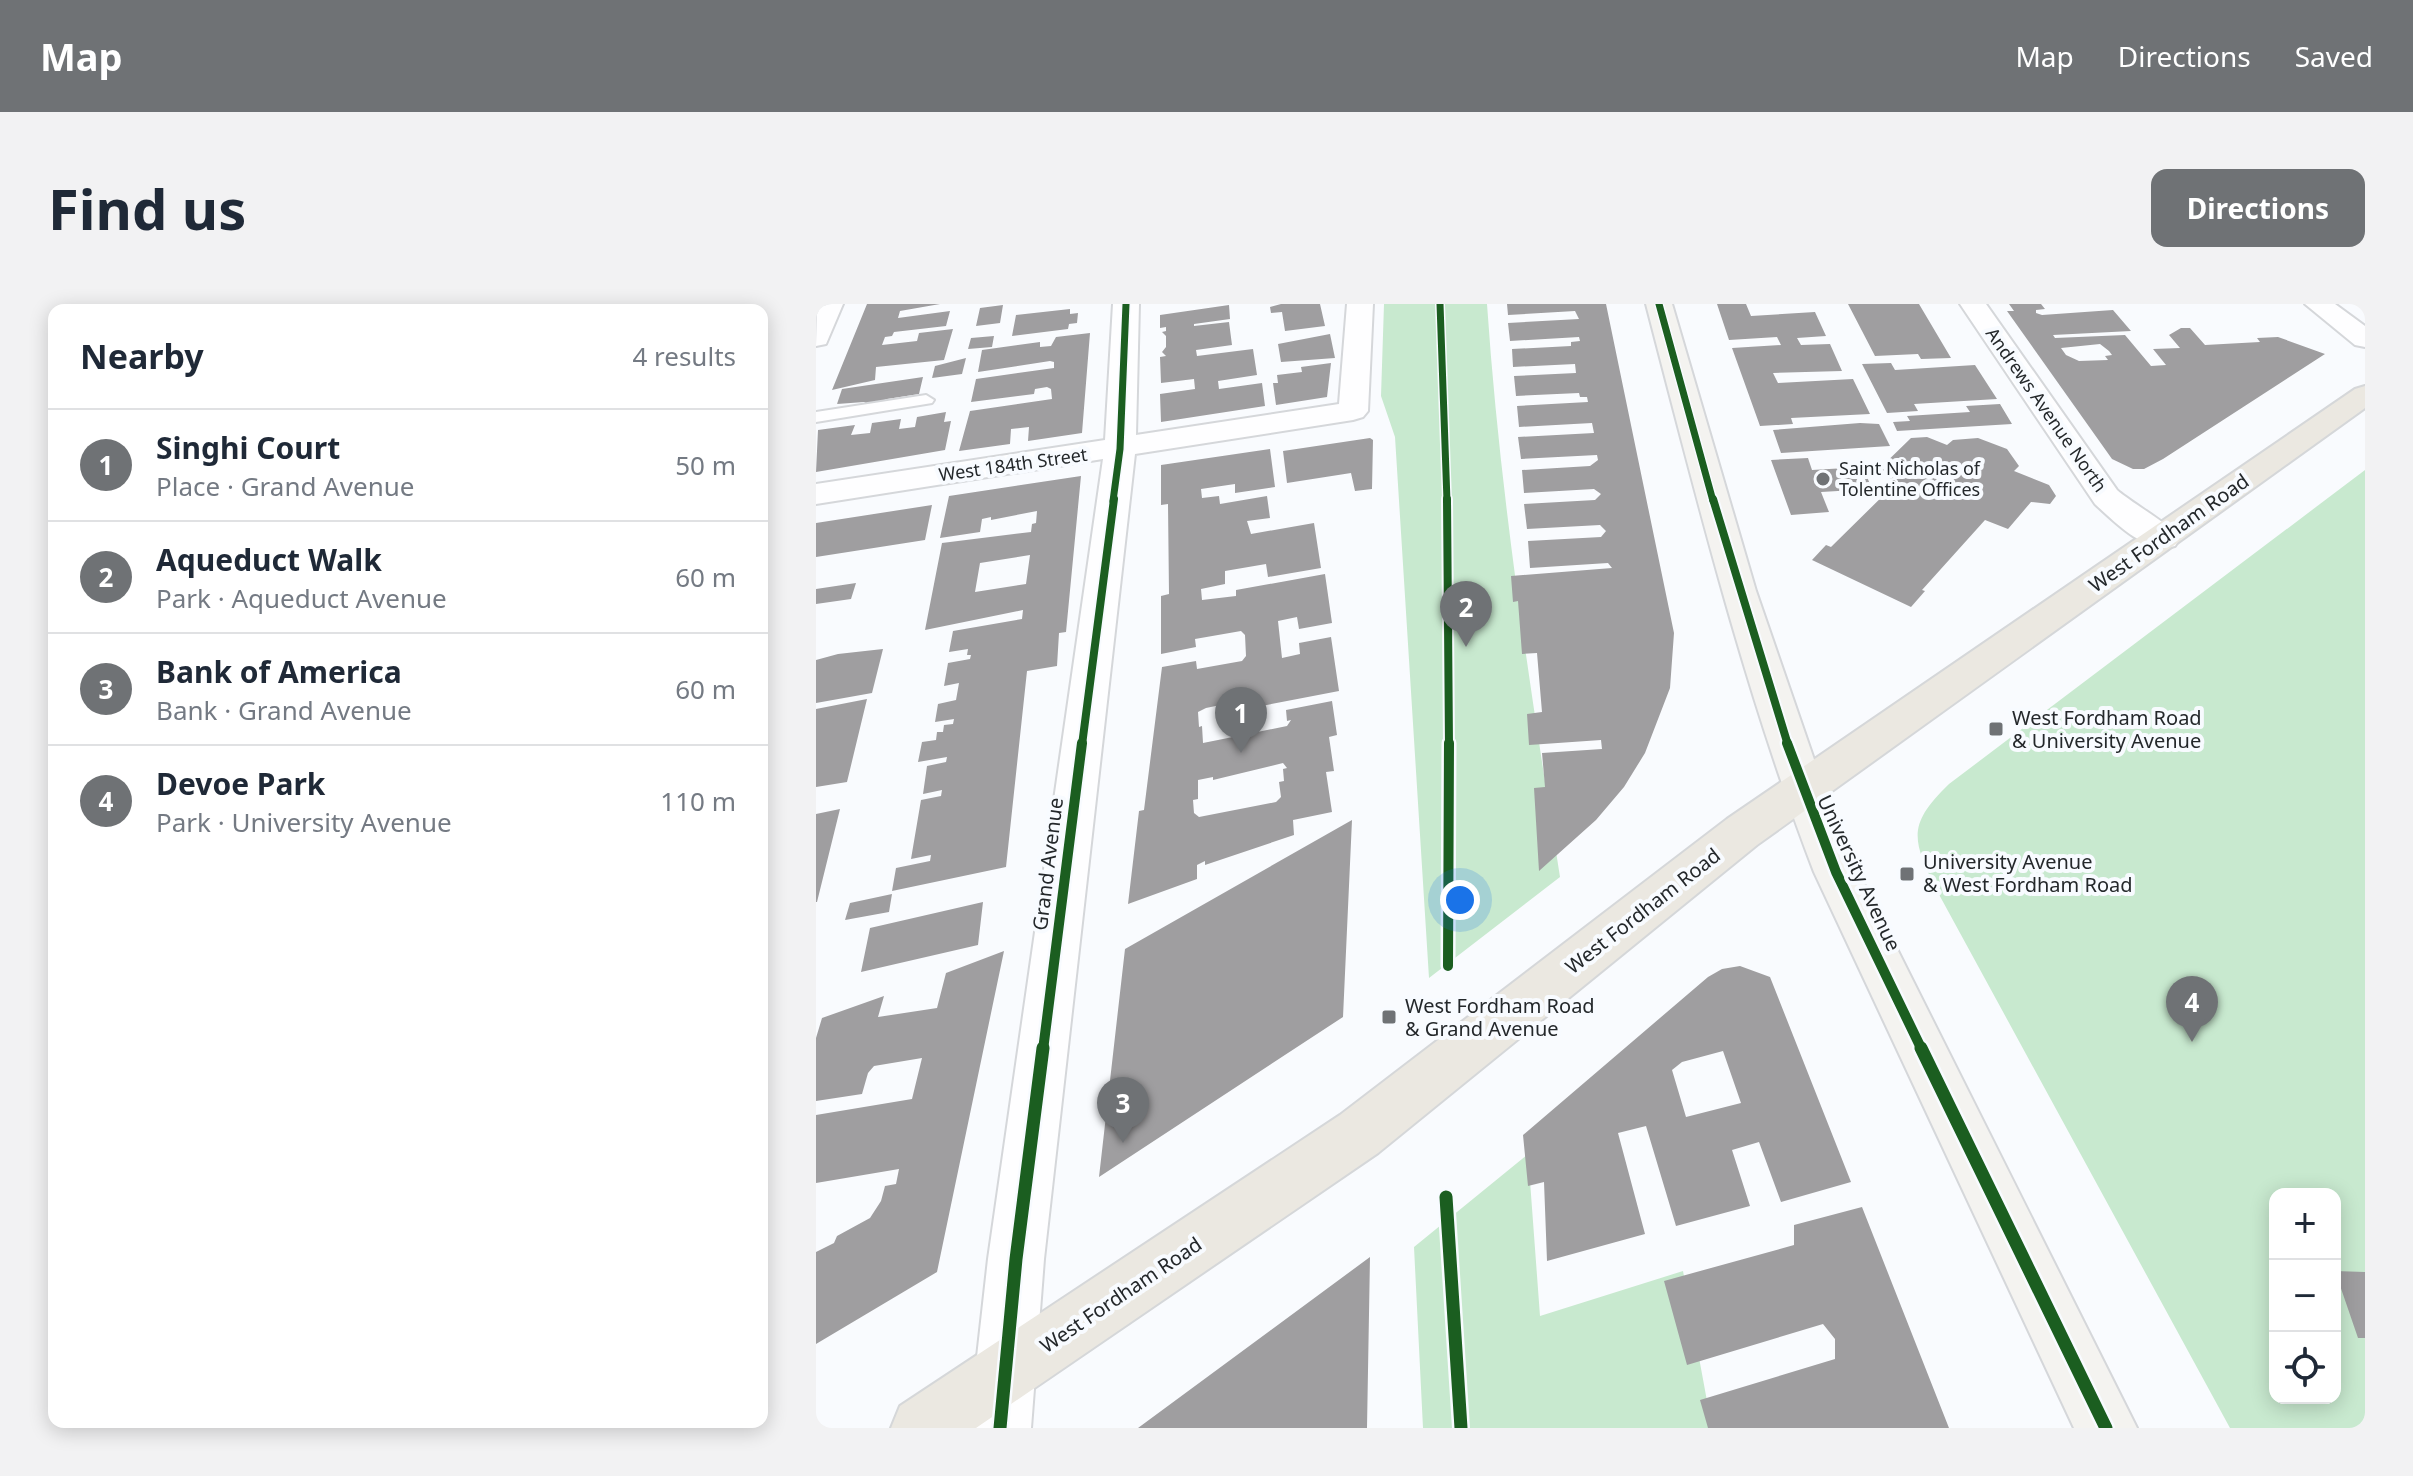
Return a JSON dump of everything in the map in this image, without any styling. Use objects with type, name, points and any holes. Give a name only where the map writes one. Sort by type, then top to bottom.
[{"type":"main road","name":"West Fordham Road","points":[[922,1428],[1003,1400],[1359,1134],[1801,789],[2365,395]]},
{"type":"street","points":[[816,338],[830,304]]},
{"type":"street","name":"Grand Avenue","points":[[1003,1400],[1016,1259],[1120,449],[1126,304]]},
{"type":"street","name":"West 184th Street","points":[[816,494],[1353,411],[1360,304]]},
{"type":"street","name":"University Avenue","points":[[1659,304],[1772,705],[1801,789],[1836,872],[2106,1428]]},
{"type":"street","name":"Andrews Avenue North","points":[[1973,304],[2099,489],[2129,517],[2163,538]]},
{"type":"street","points":[[2318,304],[2365,339]]},
{"type":"lane","points":[[816,417],[926,400]]},
{"type":"green space","points":[[1384,304],[1487,304],[1508,520],[1560,877],[1429,978],[1395,437],[1381,396]]},
{"type":"green space","points":[[2365,470],[2365,1428],[2230,1428],[1928,872],[1918,845],[1918,833],[1920,822],[1935,798],[1949,784]]},
{"type":"green space","points":[[1528,1154],[1540,1316],[1683,1271],[1712,1428],[1423,1428],[1414,1247]]},
{"type":"building","points":[[867,304],[940,304],[900,311],[898,318],[950,311],[946,326],[894,332],[892,336],[885,337],[882,345],[917,341],[919,333],[953,329],[944,360],[876,367],[875,380],[832,390]]},
{"type":"building","points":[[1320,304],[1325,326],[1285,331],[1282,312],[1271,313],[1270,307]]},
{"type":"building","points":[[1507,304],[1606,304],[1674,633],[1670,688],[1645,753],[1624,787],[1596,820],[1539,871],[1534,788],[1545,787],[1542,753],[1602,749],[1601,740],[1529,745],[1527,714],[1542,712],[1537,653],[1522,654],[1518,601],[1513,602],[1511,576],[1612,568],[1608,563],[1530,568],[1528,541],[1601,537],[1606,531],[1600,525],[1527,529],[1524,504],[1595,500],[1601,494],[1594,489],[1524,493],[1522,470],[1590,466],[1598,460],[1597,455],[1521,459],[1518,437],[1594,433],[1592,423],[1519,427],[1517,406],[1588,402],[1587,397],[1580,397],[1579,393],[1516,396],[1514,376],[1576,373],[1575,364],[1513,367],[1512,349],[1571,346],[1571,342],[1580,341],[1579,337],[1510,341],[1508,323],[1579,319],[1575,311],[1508,315]]},
{"type":"building","points":[[1717,304],[1746,304],[1751,316],[1815,312],[1826,336],[1797,338],[1801,345],[1830,344],[1842,371],[1773,373],[1778,383],[1853,379],[1870,414],[1791,418],[1793,424],[1760,426],[1732,348],[1781,345],[1777,337],[1729,340]]},
{"type":"building","points":[[1848,304],[1919,304],[1951,358],[1921,359],[1918,354],[1875,356]]},
{"type":"building","points":[[2009,304],[2041,304],[2045,309],[2036,310],[2036,313],[2042,315],[2113,310],[2131,331],[2053,335],[2055,338],[2125,335],[2151,366],[2166,365],[2153,349],[2180,348],[2169,335],[2181,328],[2190,328],[2205,345],[2260,342],[2257,338],[2278,337],[2325,354],[2163,459],[2144,469],[2133,469],[2112,459],[2007,311],[2014,311]],"holes":[[[2100,344],[2112,355],[2105,356],[2108,360],[2079,361],[2066,355],[2061,348]]]},
{"type":"building","points":[[1003,305],[1000,323],[976,326],[980,308]]},
{"type":"building","points":[[1229,305],[1230,319],[1194,326],[1229,322],[1232,345],[1196,350],[1197,356],[1253,349],[1257,375],[1218,381],[1219,389],[1262,383],[1265,406],[1161,422],[1160,394],[1195,389],[1194,379],[1161,383],[1160,357],[1166,356],[1162,352],[1166,347],[1166,336],[1162,332],[1166,331],[1166,327],[1160,328],[1160,315]]},
{"type":"building","points":[[1070,309],[1070,314],[1078,313],[1077,323],[1069,324],[1068,329],[1012,336],[1016,315]]},
{"type":"building","points":[[1090,333],[1082,433],[1028,441],[1029,427],[1011,429],[1010,444],[959,451],[970,411],[1052,399],[1051,389],[1047,387],[1035,389],[1034,394],[971,402],[976,379],[1054,368],[1054,362],[1050,361],[978,372],[982,350],[1040,342],[1040,347],[1051,346],[1056,337]]},
{"type":"building","points":[[1330,334],[1335,358],[1281,362],[1278,344]]},
{"type":"building","points":[[994,336],[992,347],[968,349],[971,338]]},
{"type":"building","points":[[966,358],[962,374],[932,378],[935,366]]},
{"type":"building","points":[[1331,363],[1327,397],[1276,405],[1273,383],[1278,383],[1277,375],[1302,372],[1301,367]]},
{"type":"building","points":[[1891,363],[1895,370],[1975,365],[1997,399],[1914,404],[1918,411],[1887,413],[1862,364]]},
{"type":"building","points":[[923,377],[919,394],[870,405],[864,402],[837,404],[842,389]]},
{"type":"building","points":[[2000,404],[2012,424],[1897,431],[1893,422],[1910,421],[1907,416],[1970,412],[1966,406]]},
{"type":"building","points":[[946,412],[944,422],[951,421],[945,450],[816,472],[818,430],[855,425],[851,435],[870,433],[872,423],[901,419],[899,429],[915,427],[917,417]]},
{"type":"building","points":[[1879,424],[1890,446],[1781,453],[1773,430]]},
{"type":"building","points":[[1927,437],[1947,445],[1953,440],[1978,438],[2007,449],[2019,466],[2014,471],[2049,485],[2056,496],[2050,504],[2031,502],[2008,529],[1985,520],[1922,590],[1925,591],[1911,607],[1812,560],[1826,545],[1831,547],[1897,482],[1875,473],[1911,438]]},
{"type":"building","points":[[1373,440],[1372,489],[1355,491],[1351,473],[1287,483],[1283,451]]},
{"type":"building","points":[[1270,449],[1275,487],[1235,493],[1235,484],[1201,489],[1202,498],[1219,496],[1220,504],[1267,496],[1270,518],[1247,521],[1251,534],[1314,523],[1321,568],[1268,577],[1266,564],[1225,571],[1225,584],[1201,589],[1202,600],[1236,596],[1236,590],[1325,574],[1332,623],[1299,629],[1297,617],[1278,621],[1282,658],[1300,654],[1299,643],[1331,637],[1339,691],[1235,711],[1235,702],[1198,712],[1203,743],[1287,726],[1291,720],[1287,721],[1286,710],[1332,701],[1337,735],[1329,737],[1334,771],[1326,772],[1332,812],[1293,820],[1294,835],[1205,865],[1205,861],[1197,865],[1197,879],[1128,904],[1139,811],[1144,810],[1162,667],[1196,661],[1197,669],[1242,661],[1246,656],[1245,635],[1241,631],[1195,639],[1196,647],[1161,654],[1161,596],[1169,594],[1168,504],[1161,505],[1161,465]],"holes":[[[1283,763],[1287,768],[1283,769],[1284,781],[1279,782],[1281,797],[1276,802],[1199,817],[1194,813],[1193,800],[1198,799],[1198,780],[1213,777],[1213,780]]]},
{"type":"building","name":"Saint Nicholas of Tolentine Offices","points":[[1808,458],[1812,470],[1863,467],[1872,489],[1821,492],[1829,512],[1791,515],[1771,460]]},
{"type":"building","points":[[1081,476],[1066,632],[1059,633],[1057,666],[1027,671],[1006,867],[892,891],[896,868],[930,861],[931,855],[911,859],[921,800],[941,796],[942,790],[923,794],[927,766],[946,762],[947,757],[918,762],[922,742],[936,740],[937,732],[943,732],[944,725],[953,724],[954,719],[935,722],[938,704],[956,700],[959,683],[944,686],[948,663],[970,659],[971,655],[967,655],[968,649],[949,652],[953,631],[1022,619],[1023,610],[925,630],[942,543],[1031,532],[1032,524],[1036,523],[1037,511],[991,520],[991,517],[982,519],[980,532],[940,538],[949,496]],"holes":[[[1030,555],[1026,584],[975,592],[980,563]]]},
{"type":"building","points":[[932,505],[925,540],[816,557],[816,523]]},
{"type":"building","points":[[856,583],[851,599],[816,604],[816,589]]},
{"type":"building","points":[[883,649],[872,693],[816,703],[816,660]]},
{"type":"building","points":[[867,699],[847,782],[816,787],[816,709]]},
{"type":"building","points":[[840,809],[817,902],[816,902],[816,814]]},
{"type":"building","points":[[1352,820],[1343,1017],[1099,1177],[1125,949]]},
{"type":"building","points":[[892,894],[889,912],[845,920],[850,903]]},
{"type":"building","points":[[983,902],[978,945],[861,972],[870,928]]},
{"type":"building","points":[[1004,951],[937,1272],[816,1344],[816,1252],[870,1218],[881,1201],[885,1186],[896,1184],[899,1169],[816,1183],[816,1115],[912,1099],[922,1058],[874,1066],[868,1073],[862,1094],[816,1101],[816,1038],[822,1018],[884,996],[878,1017],[937,1008],[946,973]]},
{"type":"building","points":[[1740,966],[1770,977],[1851,1182],[1781,1202],[1759,1142],[1732,1150],[1750,1206],[1676,1226],[1646,1126],[1618,1133],[1645,1234],[1547,1261],[1544,1182],[1528,1186],[1523,1135],[1708,977],[1722,969]],"holes":[[[1723,1051],[1741,1103],[1686,1117],[1672,1070],[1682,1062]]]},
{"type":"building","points":[[1862,1207],[1949,1428],[1708,1428],[1700,1400],[1835,1359],[1835,1339],[1823,1324],[1687,1365],[1664,1281],[1794,1245],[1794,1225]]},
{"type":"building","points":[[1370,1257],[1367,1428],[1138,1428]]},
{"type":"building","points":[[2341,1271],[2365,1272],[2365,1338],[2358,1338],[2341,1288]]},
{"type":"cycle path","points":[[1000,1428],[1016,1259],[1120,449],[1126,304]]},
{"type":"cycle path","points":[[1440,304],[1450,577],[1448,966]]},
{"type":"cycle path","points":[[1659,304],[1760,662],[1783,733],[1836,872],[2106,1428]]},
{"type":"cycle path","points":[[1446,1197],[1461,1428]]},
{"type":"place","name":"Saint Nicholas of Tolentine Offices","points":[[1823,479]]},
{"type":"place","name":"Aqueduct Walk","points":[[1466,647]]},
{"type":"place","name":"West Fordham Road & University Avenue","points":[[1996,729]]},
{"type":"place","name":"Singhi Court","points":[[1241,753]]},
{"type":"place","name":"University Avenue & West Fordham Road","points":[[1907,874]]},
{"type":"place","name":"West Fordham Road & Grand Avenue","points":[[1389,1017]]},
{"type":"place","name":"Devoe Park","points":[[2192,1042]]},
{"type":"place","name":"Bank of America","points":[[1123,1143]]}]
